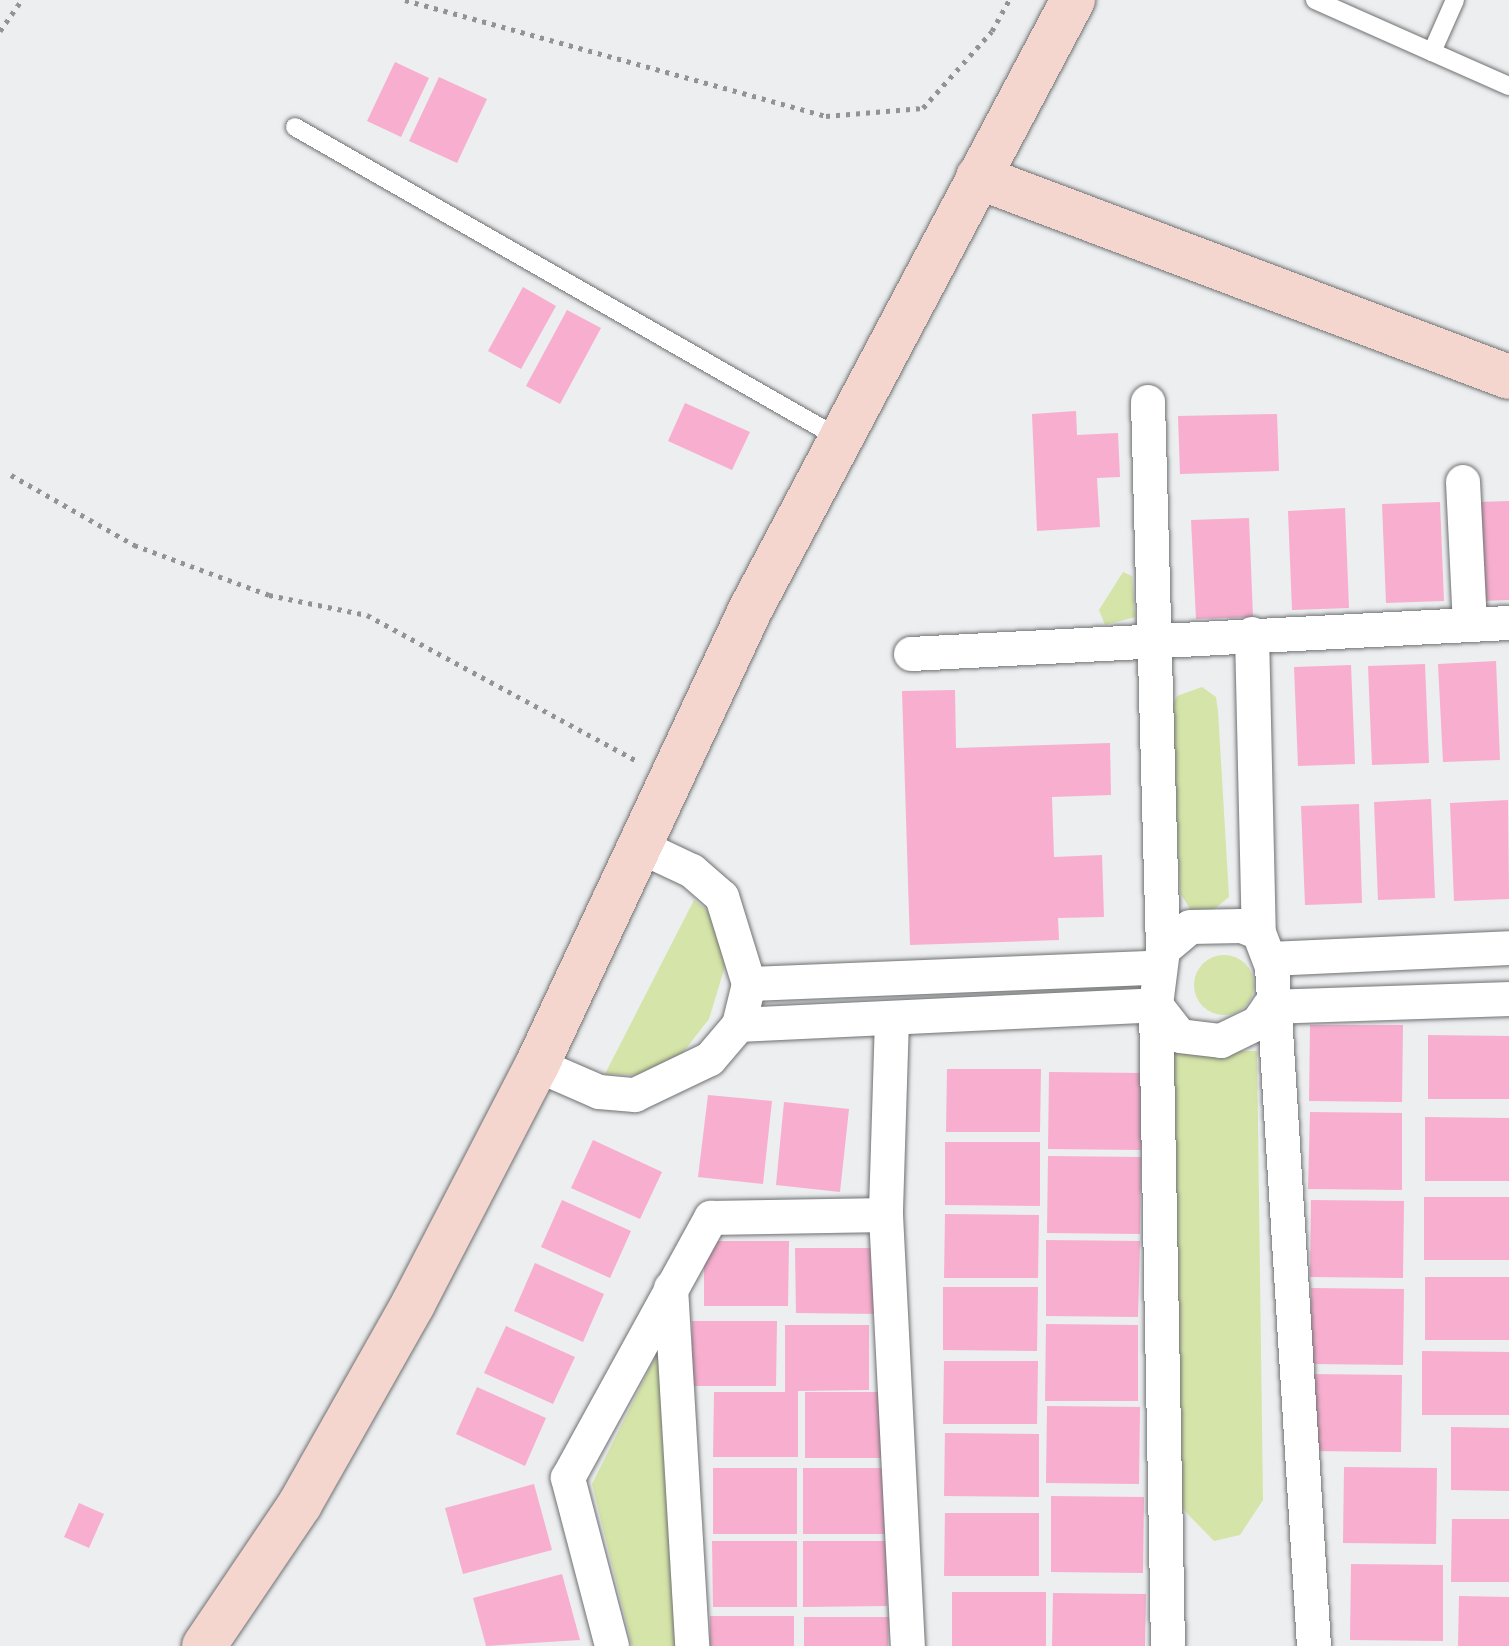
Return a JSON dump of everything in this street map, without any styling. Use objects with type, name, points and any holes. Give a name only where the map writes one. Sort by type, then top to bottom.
[{"type":"main road","points":[[204,1646],[307,1491],[537,1065],[670,779],[839,438],[1073,0]]},
{"type":"main road","points":[[978,177],[1509,377]]},
{"type":"street","points":[[1148,402],[1168,1646]]},
{"type":"street","points":[[1463,482],[1470,624]]},
{"type":"street","points":[[911,654],[1152,639],[1509,623]]},
{"type":"street","points":[[1252,634],[1264,946],[1314,1646]]},
{"type":"street","points":[[537,1065],[599,1092],[635,1095],[710,1059],[739,1025],[749,984],[722,897],[692,871],[639,846]]},
{"type":"street","points":[[749,984],[1159,959],[1190,927],[1228,924],[1264,946],[1509,948]]},
{"type":"street","points":[[1156,1005],[1164,1024],[1200,1042],[1240,1033],[1269,1007],[1509,999]]},
{"type":"street","points":[[739,1025],[1156,1005]]},
{"type":"street","points":[[892,1019],[886,1215],[908,1646]]},
{"type":"street","points":[[612,1646],[568,1478],[711,1218],[886,1215]]},
{"type":"street","points":[[671,1288],[692,1646]]},
{"type":"lane","points":[[1315,0],[1509,86]]},
{"type":"lane","points":[[1432,52],[1455,0]]},
{"type":"lane","points":[[295,127],[839,438]]},
{"type":"path","points":[[0,31],[22,0]]},
{"type":"path","points":[[405,0],[826,116],[923,108],[992,31],[1009,0]]},
{"type":"path","points":[[11,475],[134,545],[269,595],[367,615],[670,779]]},
{"type":"green space","points":[[1123,572],[1132,576],[1135,617],[1105,625],[1099,610]]},
{"type":"green space","points":[[1202,687],[1216,697],[1218,711],[1229,897],[1208,914],[1193,913],[1180,893],[1172,706],[1177,696]]},
{"type":"green space","points":[[694,900],[712,914],[725,966],[709,1019],[681,1055],[638,1075],[605,1074]]},
{"type":"green space","points":[[1224,955],[1236,957],[1245,964],[1252,973],[1252,997],[1245,1006],[1236,1013],[1224,1015],[1212,1013],[1203,1006],[1196,997],[1194,985],[1196,973],[1203,964],[1212,957]]},
{"type":"green space","points":[[1168,1051],[1257,1051],[1263,1500],[1240,1535],[1214,1541],[1170,1496]]},
{"type":"green space","points":[[656,1356],[670,1358],[693,1646],[632,1646],[592,1484]]},
{"type":"building","points":[[395,62],[429,78],[401,137],[367,121]]},
{"type":"building","points":[[439,77],[487,99],[457,163],[409,141]]},
{"type":"building","points":[[523,287],[556,306],[521,369],[488,351]]},
{"type":"building","points":[[567,310],[601,328],[560,404],[526,386]]},
{"type":"building","points":[[685,403],[750,432],[732,470],[668,441]]},
{"type":"building","points":[[1076,411],[1077,435],[1118,433],[1120,477],[1097,478],[1100,527],[1037,531],[1032,414]]},
{"type":"building","points":[[1277,414],[1279,471],[1180,474],[1178,416]]},
{"type":"building","points":[[1509,501],[1509,600],[1482,601],[1478,502]]},
{"type":"building","points":[[1440,502],[1444,601],[1386,603],[1382,504]]},
{"type":"building","points":[[1345,508],[1349,608],[1292,610],[1288,511]]},
{"type":"building","points":[[1249,518],[1253,617],[1196,619],[1191,520]]},
{"type":"building","points":[[1496,661],[1500,760],[1443,762],[1438,664]]},
{"type":"building","points":[[1425,664],[1429,763],[1372,765],[1368,666]]},
{"type":"building","points":[[1351,665],[1355,764],[1298,766],[1294,667]]},
{"type":"building","points":[[955,690],[956,748],[1110,743],[1111,795],[1052,797],[1054,857],[1102,855],[1104,917],[1058,918],[1059,940],[910,945],[902,691]]},
{"type":"building","points":[[1431,799],[1435,898],[1378,900],[1374,802]]},
{"type":"building","points":[[1508,800],[1509,899],[1454,901],[1450,803]]},
{"type":"building","points":[[1359,804],[1362,903],[1305,905],[1301,806]]},
{"type":"building","points":[[1310,1025],[1403,1025],[1402,1102],[1309,1101]]},
{"type":"building","points":[[1428,1035],[1509,1036],[1509,1099],[1428,1099]]},
{"type":"building","points":[[947,1069],[1041,1069],[1040,1132],[946,1132]]},
{"type":"building","points":[[1049,1072],[1142,1073],[1141,1150],[1048,1149]]},
{"type":"building","points":[[708,1095],[772,1101],[763,1184],[698,1177]]},
{"type":"building","points":[[784,1102],[849,1109],[840,1192],[776,1185]]},
{"type":"building","points":[[1310,1112],[1402,1113],[1402,1190],[1308,1189]]},
{"type":"building","points":[[1425,1117],[1509,1118],[1509,1181],[1425,1181]]},
{"type":"building","points":[[593,1140],[662,1172],[640,1219],[571,1188]]},
{"type":"building","points":[[945,1142],[1040,1142],[1040,1206],[945,1205]]},
{"type":"building","points":[[1048,1156],[1141,1157],[1140,1234],[1047,1233]]},
{"type":"building","points":[[1424,1197],[1509,1197],[1509,1260],[1424,1260]]},
{"type":"building","points":[[562,1200],[631,1231],[610,1278],[541,1247]]},
{"type":"building","points":[[1311,1200],[1404,1201],[1403,1278],[1310,1277]]},
{"type":"building","points":[[945,1214],[1039,1215],[1038,1278],[944,1278]]},
{"type":"building","points":[[1046,1240],[1140,1241],[1138,1317],[1046,1316]]},
{"type":"building","points":[[704,1241],[789,1241],[788,1306],[704,1306]]},
{"type":"building","points":[[795,1248],[880,1248],[880,1314],[796,1313]]},
{"type":"building","points":[[535,1263],[604,1294],[583,1342],[514,1311]]},
{"type":"building","points":[[1425,1277],[1509,1277],[1509,1340],[1425,1340]]},
{"type":"building","points":[[943,1287],[1038,1287],[1037,1351],[943,1350]]},
{"type":"building","points":[[1311,1288],[1404,1289],[1403,1365],[1310,1364]]},
{"type":"building","points":[[692,1321],[777,1321],[776,1386],[692,1386]]},
{"type":"building","points":[[1046,1324],[1138,1325],[1138,1401],[1045,1401]]},
{"type":"building","points":[[785,1325],[869,1325],[869,1390],[798,1391],[798,1457],[713,1457],[714,1392],[785,1392]]},
{"type":"building","points":[[506,1326],[575,1357],[553,1404],[484,1373]]},
{"type":"building","points":[[1422,1351],[1509,1352],[1509,1415],[1422,1415]]},
{"type":"building","points":[[944,1361],[1038,1361],[1037,1424],[943,1424]]},
{"type":"building","points":[[1309,1374],[1402,1375],[1401,1452],[1308,1451]]},
{"type":"building","points":[[477,1387],[546,1418],[525,1466],[456,1434]]},
{"type":"building","points":[[805,1392],[889,1392],[889,1458],[805,1458]]},
{"type":"building","points":[[1047,1406],[1140,1407],[1139,1484],[1046,1483]]},
{"type":"building","points":[[1451,1427],[1509,1428],[1509,1491],[1451,1490]]},
{"type":"building","points":[[945,1433],[1039,1434],[1039,1497],[944,1496]]},
{"type":"building","points":[[1344,1467],[1437,1468],[1436,1544],[1343,1543]]},
{"type":"building","points":[[713,1468],[797,1468],[797,1534],[713,1534]]},
{"type":"building","points":[[803,1468],[887,1468],[888,1534],[803,1534]]},
{"type":"building","points":[[534,1484],[552,1550],[463,1574],[445,1508]]},
{"type":"building","points":[[1051,1496],[1144,1497],[1143,1573],[1051,1572]]},
{"type":"building","points":[[79,1503],[104,1514],[89,1548],[64,1537]]},
{"type":"building","points":[[945,1513],[1039,1513],[1039,1576],[944,1576]]},
{"type":"building","points":[[1452,1519],[1509,1519],[1509,1582],[1451,1582]]},
{"type":"building","points":[[712,1541],[797,1541],[797,1607],[713,1607]]},
{"type":"building","points":[[803,1541],[888,1541],[887,1606],[803,1607]]},
{"type":"building","points":[[1351,1564],[1443,1565],[1443,1641],[1350,1640]]},
{"type":"building","points":[[562,1574],[580,1640],[486,1646],[473,1598]]},
{"type":"building","points":[[952,1592],[1046,1592],[1046,1646],[952,1646]]},
{"type":"building","points":[[1053,1593],[1146,1594],[1145,1646],[1052,1646]]},
{"type":"building","points":[[1459,1596],[1509,1597],[1509,1646],[1458,1646]]},
{"type":"building","points":[[710,1616],[794,1616],[794,1646],[710,1646]]},
{"type":"building","points":[[804,1617],[889,1617],[888,1646],[804,1646]]}]
